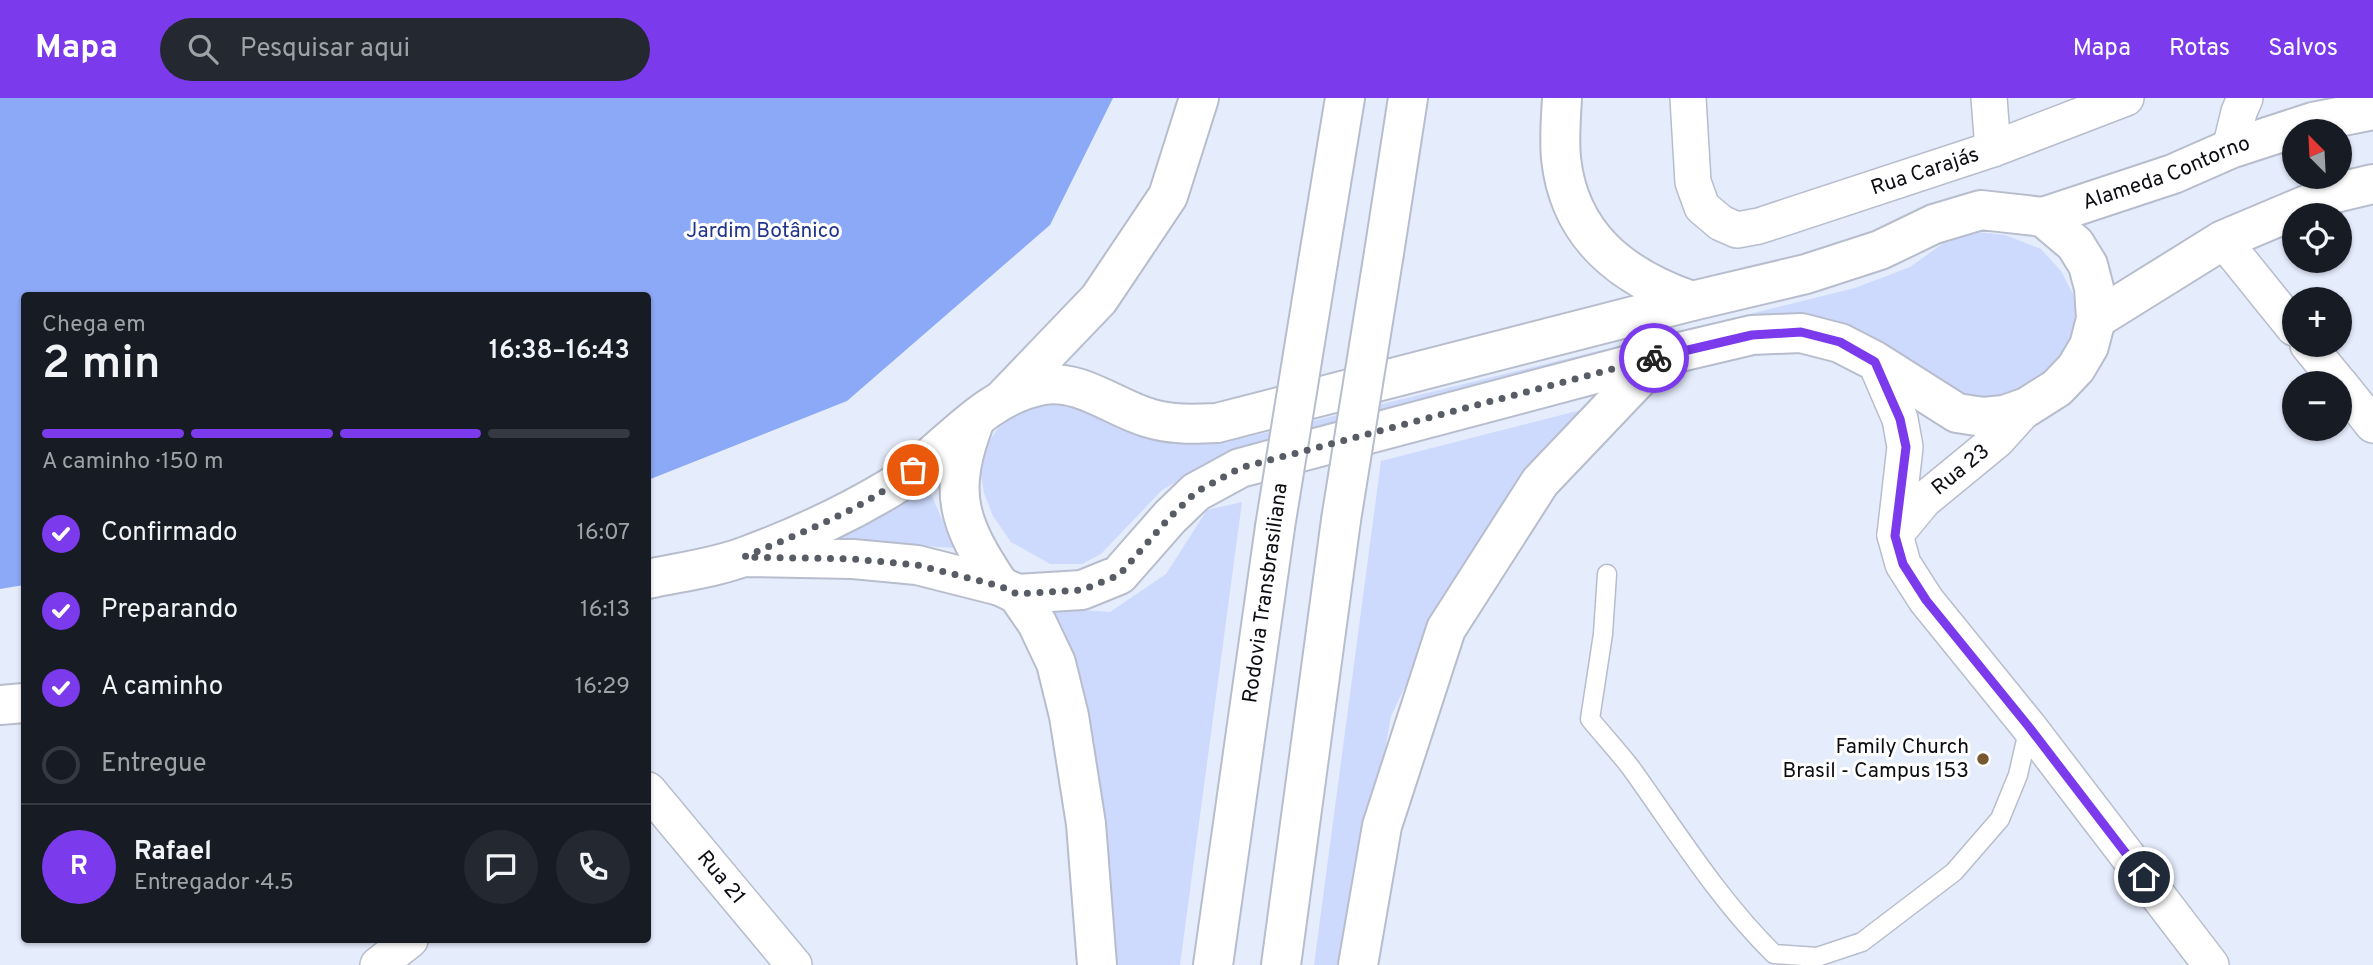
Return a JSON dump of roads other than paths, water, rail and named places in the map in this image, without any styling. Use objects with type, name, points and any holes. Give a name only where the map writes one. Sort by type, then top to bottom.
[{"type":"main road","points":[[651,578],[744,557],[838,516],[892,486],[1005,397],[1099,299],[1168,196],[1199,98]]},
{"type":"main road","name":"Rodovia Transbrasiliana","points":[[1213,965],[1275,527],[1345,98]]},
{"type":"main road","points":[[1281,965],[1341,520],[1408,98]]},
{"type":"main road","points":[[1562,98],[1561,157],[1566,184],[1575,210],[1589,233],[1626,271],[1666,292],[1692,301]]},
{"type":"main road","name":"Alameda Contorno","points":[[2043,217],[2173,174],[2230,149],[2313,122],[2373,110]]},
{"type":"main road","points":[[2096,319],[2223,240],[2373,178]]},
{"type":"main road","points":[[2335,193],[2373,184]]},
{"type":"main road","points":[[744,557],[853,559],[917,565],[1009,590],[1082,590],[1119,575],[1196,492],[1240,468],[1659,356],[1752,335],[1801,332],[1840,342],[1957,413],[1983,417],[2004,415],[2027,407],[2057,388],[2076,368],[2089,346],[2096,319],[2094,288],[2088,265],[2076,244],[2043,217],[1981,210],[1934,224],[1880,250],[1806,274],[1217,423],[1185,425],[1150,419],[1090,392],[1064,385],[1047,384],[1005,397]]},
{"type":"main road","points":[[1359,965],[1382,827],[1446,629],[1540,482],[1659,356]]},
{"type":"main road","points":[[975,421],[960,467],[959,492],[966,524],[975,548],[1037,623],[1056,663],[1069,716],[1086,824],[1097,965]]},
{"type":"main road","points":[[0,705],[21,703]]},
{"type":"street","name":"Rua Carajás","points":[[1688,98],[1693,182],[1702,207],[1721,223],[1737,230],[1759,226],[1993,149],[2126,98]]},
{"type":"street","points":[[1989,98],[1993,149]]},
{"type":"street","points":[[2230,149],[2245,98]]},
{"type":"street","points":[[2223,240],[2282,313]]},
{"type":"street","points":[[2318,357],[2329,371]]},
{"type":"street","name":"Rua 23","points":[[1875,362],[1900,419],[1906,447],[1895,536],[1903,564],[1926,600],[2029,727],[2211,965]]},
{"type":"street","points":[[2352,400],[2373,425]]},
{"type":"street","name":"Rua 23","points":[[1895,536],[1924,500],[1997,440],[2027,407]]},
{"type":"street","name":"Rua 21","points":[[651,794],[794,965]]},
{"type":"street","points":[[378,965],[406,943]]},
{"type":"lane","points":[[1606,574],[1603,634],[1590,719],[1629,766],[1743,924],[1774,954],[1817,957],[1862,942],[1954,872],[2000,819],[2018,775],[2029,727]]},
{"type":"place","name":"Family Church Brasil - Campus 153","points":[[1983,759]]},
{"type":"park label","name":"Jardim Botânico","points":[[763,231]]}]
